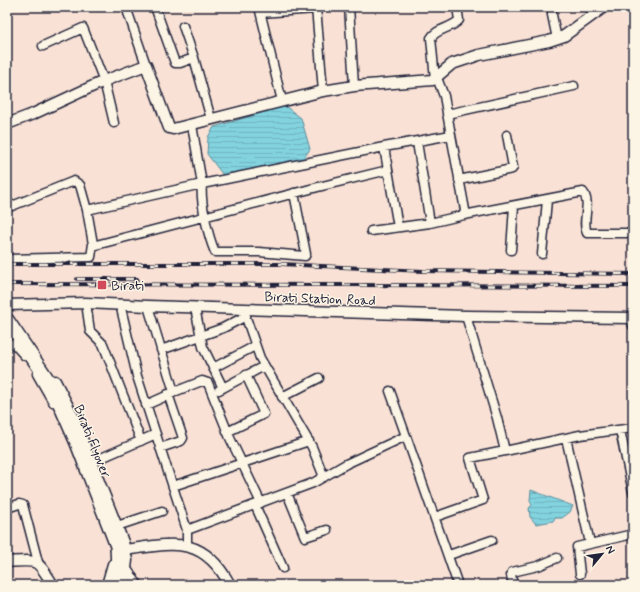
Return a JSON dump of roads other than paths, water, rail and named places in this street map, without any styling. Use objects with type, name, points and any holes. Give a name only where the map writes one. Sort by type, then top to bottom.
[{"type":"main road","name":"Birati Flyover","points":[[7,320],[52,386],[66,416],[117,546],[118,569],[115,585]]},
{"type":"street","points":[[126,7],[170,128],[173,129],[282,101],[354,86],[436,79],[452,64],[479,55],[558,39],[604,7]]},
{"type":"street","points":[[155,7],[175,63],[180,64],[194,58]]},
{"type":"street","points":[[349,7],[354,86]]},
{"type":"street","points":[[457,7],[459,20],[455,24],[436,32],[431,38],[436,79],[444,96],[465,210],[464,215]]},
{"type":"street","points":[[552,7],[552,15],[558,39]]},
{"type":"street","points":[[282,101],[260,10],[316,8],[323,92]]},
{"type":"street","points":[[183,26],[194,58],[211,119]]},
{"type":"street","points":[[43,46],[83,28],[104,81],[114,123]]},
{"type":"street","points":[[7,124],[33,114],[104,81],[146,65]]},
{"type":"street","points":[[447,114],[574,86]]},
{"type":"street","points":[[192,124],[202,184],[205,217],[216,253],[260,252],[302,256],[306,254],[294,193]]},
{"type":"street","points":[[87,210],[202,184],[451,135]]},
{"type":"street","points":[[459,180],[513,168],[507,136]]},
{"type":"street","points":[[417,142],[430,223]]},
{"type":"street","points":[[384,147],[398,227]]},
{"type":"street","points":[[93,244],[96,245],[388,170]]},
{"type":"street","points":[[7,208],[77,181],[80,185],[87,210],[93,244],[91,258],[7,259]]},
{"type":"street","points":[[371,231],[430,223],[583,192],[587,204],[585,228],[587,233],[633,233]]},
{"type":"street","points":[[542,254],[547,200]]},
{"type":"street","points":[[511,250],[514,206]]},
{"type":"street","points":[[86,303],[90,331],[103,344],[140,441]]},
{"type":"street","name":"Birati Station Road","points":[[7,305],[86,303],[195,308],[244,313],[466,316],[632,321]]},
{"type":"street","points":[[120,304],[136,376],[187,530],[187,545]]},
{"type":"street","points":[[148,306],[161,350],[183,438],[181,441],[160,448]]},
{"type":"street","points":[[195,308],[200,337],[223,388]]},
{"type":"street","points":[[7,312],[61,390],[92,462],[125,550],[127,569],[124,585]]},
{"type":"street","points":[[161,350],[223,328],[244,313],[255,346],[264,366],[309,441],[324,477]]},
{"type":"street","points":[[466,316],[497,418],[505,451]]},
{"type":"street","points":[[7,343],[17,347],[28,358],[59,414],[111,548],[112,568],[106,585]]},
{"type":"street","points":[[213,368],[255,346]]},
{"type":"street","points":[[212,393],[264,366]]},
{"type":"street","points":[[227,432],[264,414],[246,375]]},
{"type":"street","points":[[282,397],[319,378]]},
{"type":"street","points":[[146,405],[171,393],[205,381],[208,383],[283,568]]},
{"type":"street","points":[[390,391],[449,555],[458,585]]},
{"type":"street","points":[[435,517],[483,500],[470,458],[566,438],[633,428]]},
{"type":"street","points":[[620,430],[633,492]]},
{"type":"street","points":[[92,462],[156,434]]},
{"type":"street","points":[[187,530],[287,493],[324,477],[346,464],[406,436]]},
{"type":"street","points":[[566,438],[590,543]]},
{"type":"street","points":[[173,486],[309,441]]},
{"type":"street","points":[[287,493],[305,537],[327,530]]},
{"type":"street","points":[[7,508],[19,504],[22,505],[38,562],[53,585]]},
{"type":"street","points":[[117,526],[162,511]]},
{"type":"street","points":[[580,574],[577,548],[590,543],[633,534]]},
{"type":"street","points":[[449,555],[492,540]]},
{"type":"street","points":[[125,550],[167,544],[187,545],[205,553],[223,571],[230,585]]},
{"type":"street","points":[[513,585],[511,575],[512,572],[538,566],[557,558]]},
{"type":"street","points":[[7,562],[32,560],[38,562]]},
{"type":"street","points":[[127,569],[138,585]]},
{"type":"water","points":[[285,106],[301,118],[310,149],[304,158],[223,175],[207,154],[208,137],[214,127]]},
{"type":"water","points":[[531,490],[573,506],[570,512],[562,518],[555,518],[553,521],[536,524],[530,517],[529,508],[532,505],[530,500]]},
{"type":"railway","points":[[7,264],[281,264],[423,271],[633,274]]},
{"type":"railway","points":[[77,279],[137,279]]},
{"type":"railway","points":[[7,284],[633,286]]},
{"type":"place","name":"Birati","points":[[102,285]]}]
